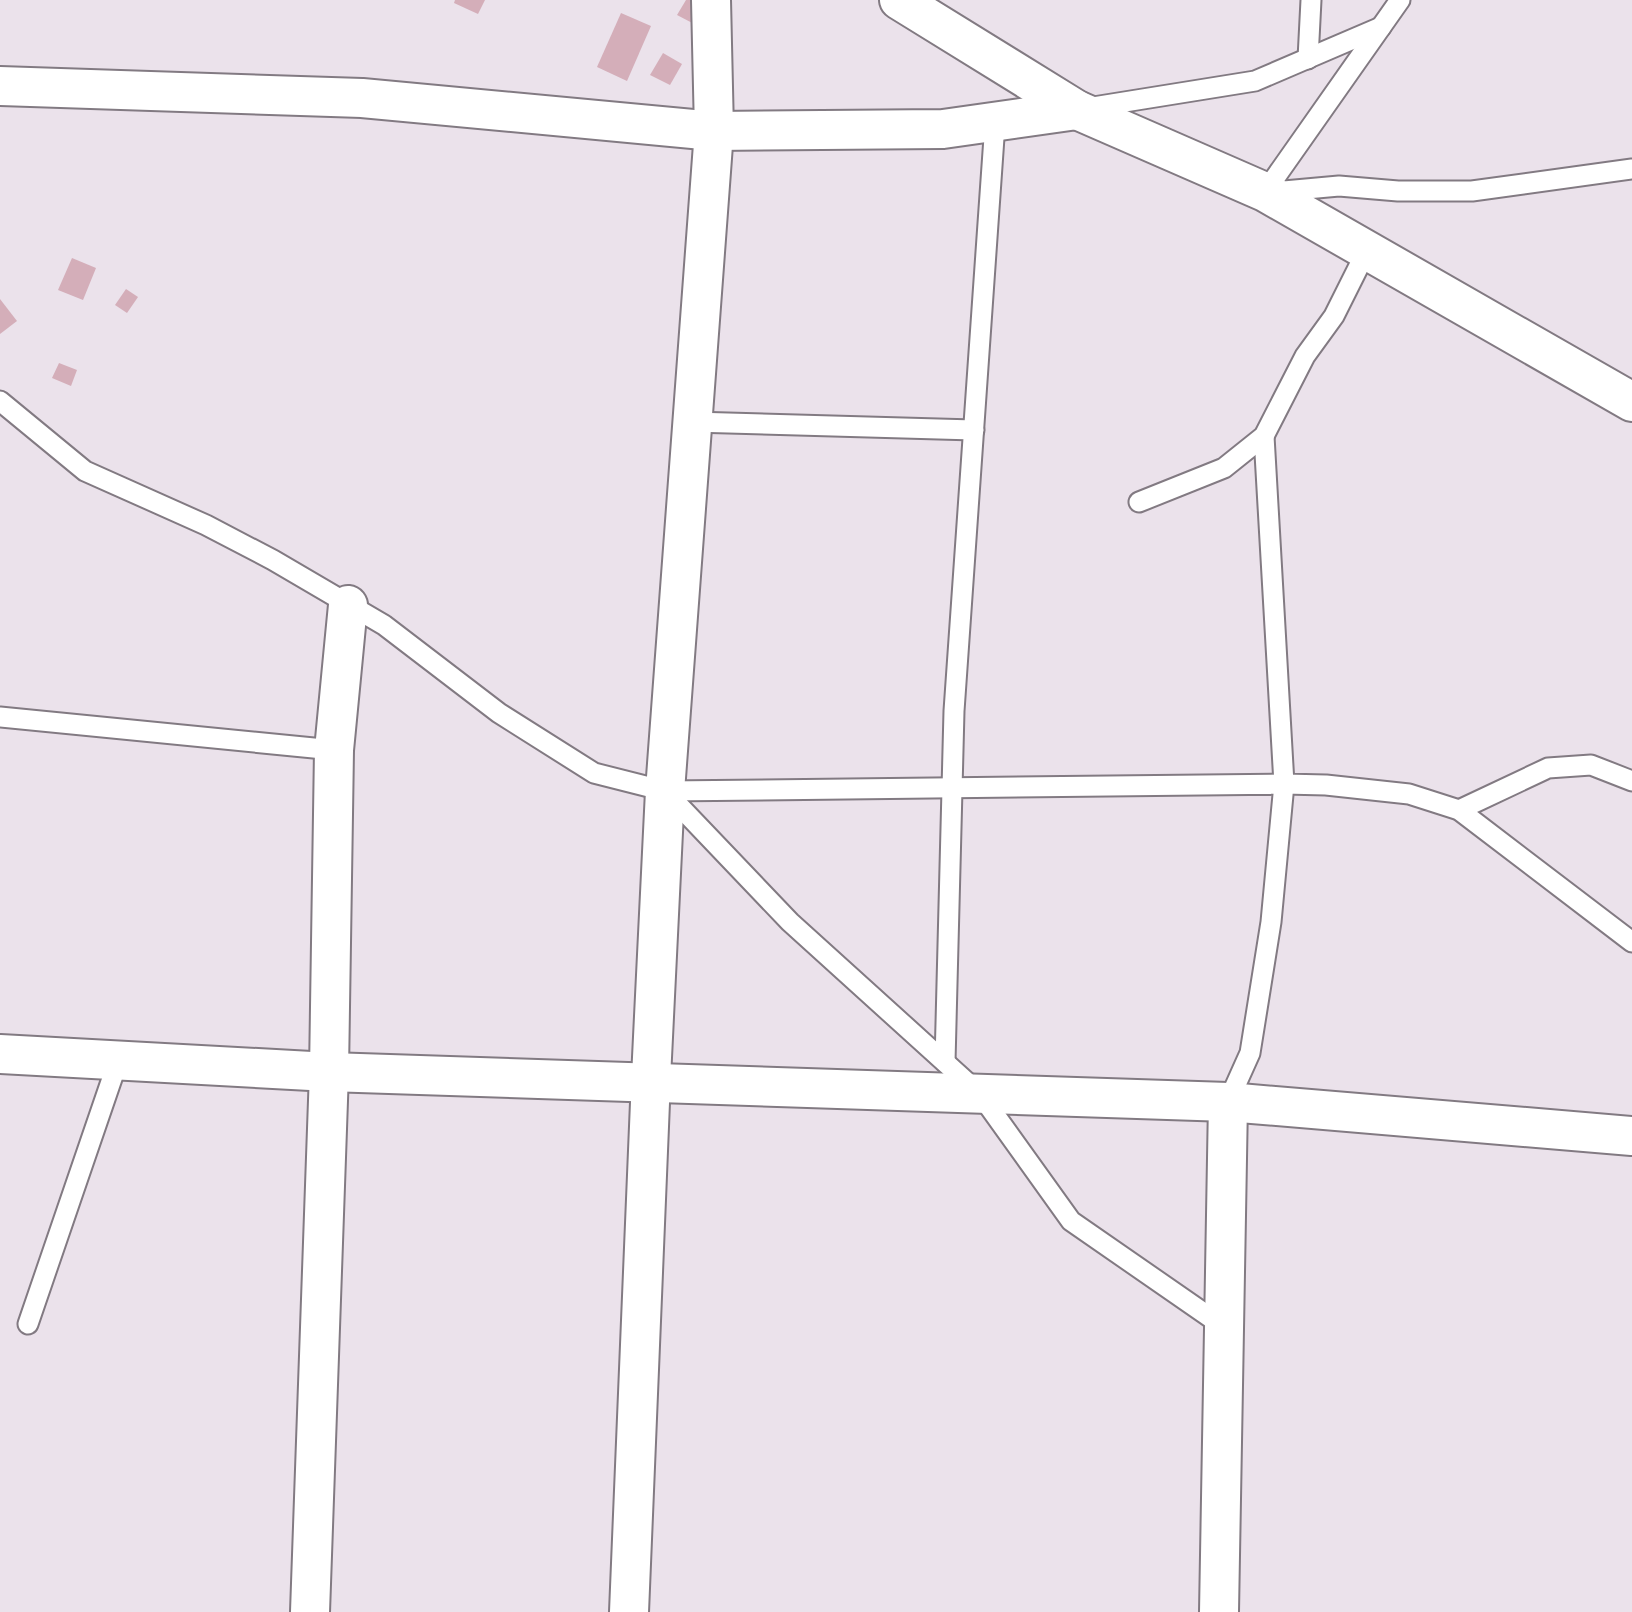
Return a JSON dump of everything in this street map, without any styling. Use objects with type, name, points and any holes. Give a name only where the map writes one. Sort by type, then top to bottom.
[{"type":"street","points":[[629,1612],[650,1082],[665,791],[714,131],[711,0]]},
{"type":"street","points":[[899,0],[1077,110],[1265,192],[1632,402]]},
{"type":"street","points":[[0,86],[362,98],[714,131],[943,129],[1077,110]]},
{"type":"street","points":[[310,1612],[329,1072],[334,750],[348,604]]},
{"type":"street","points":[[0,1055],[329,1072],[1228,1102],[1632,1136]]},
{"type":"street","points":[[1219,1612],[1228,1102]]},
{"type":"lane","points":[[1308,59],[1311,0]]},
{"type":"lane","points":[[1265,192],[1400,0]]},
{"type":"lane","points":[[1077,110],[1255,81],[1381,27]]},
{"type":"lane","points":[[945,1062],[954,711],[995,123]]},
{"type":"lane","points":[[1265,192],[1339,186],[1398,191],[1472,191],[1632,169]]},
{"type":"lane","points":[[1139,502],[1224,468],[1264,436],[1305,356],[1334,316],[1367,250]]},
{"type":"lane","points":[[0,401],[85,471],[206,525],[384,625],[499,713],[594,773],[665,791],[1284,784],[1326,785],[1409,794],[1460,810],[1632,942]]},
{"type":"lane","points":[[692,422],[974,430]]},
{"type":"lane","points":[[1228,1102],[1250,1053],[1270,922],[1284,784],[1264,436]]},
{"type":"lane","points":[[0,717],[334,750]]},
{"type":"lane","points":[[1460,810],[1548,768],[1591,765],[1632,781]]},
{"type":"lane","points":[[665,791],[790,922],[981,1094],[1071,1221],[1224,1327]]},
{"type":"lane","points":[[28,1324],[118,1061]]},
{"type":"building","points":[[455,0],[485,0],[478,14],[454,3]]},
{"type":"building","points":[[686,0],[700,0],[698,26],[677,15]]},
{"type":"building","points":[[621,13],[651,26],[627,81],[597,67]]},
{"type":"building","points":[[663,53],[682,64],[670,85],[650,75]]},
{"type":"building","points":[[72,258],[96,268],[83,300],[58,290]]},
{"type":"building","points":[[126,289],[138,297],[127,313],[115,305]]},
{"type":"building","points":[[0,299],[17,321],[0,334]]},
{"type":"building","points":[[59,363],[77,370],[71,386],[52,378]]}]
